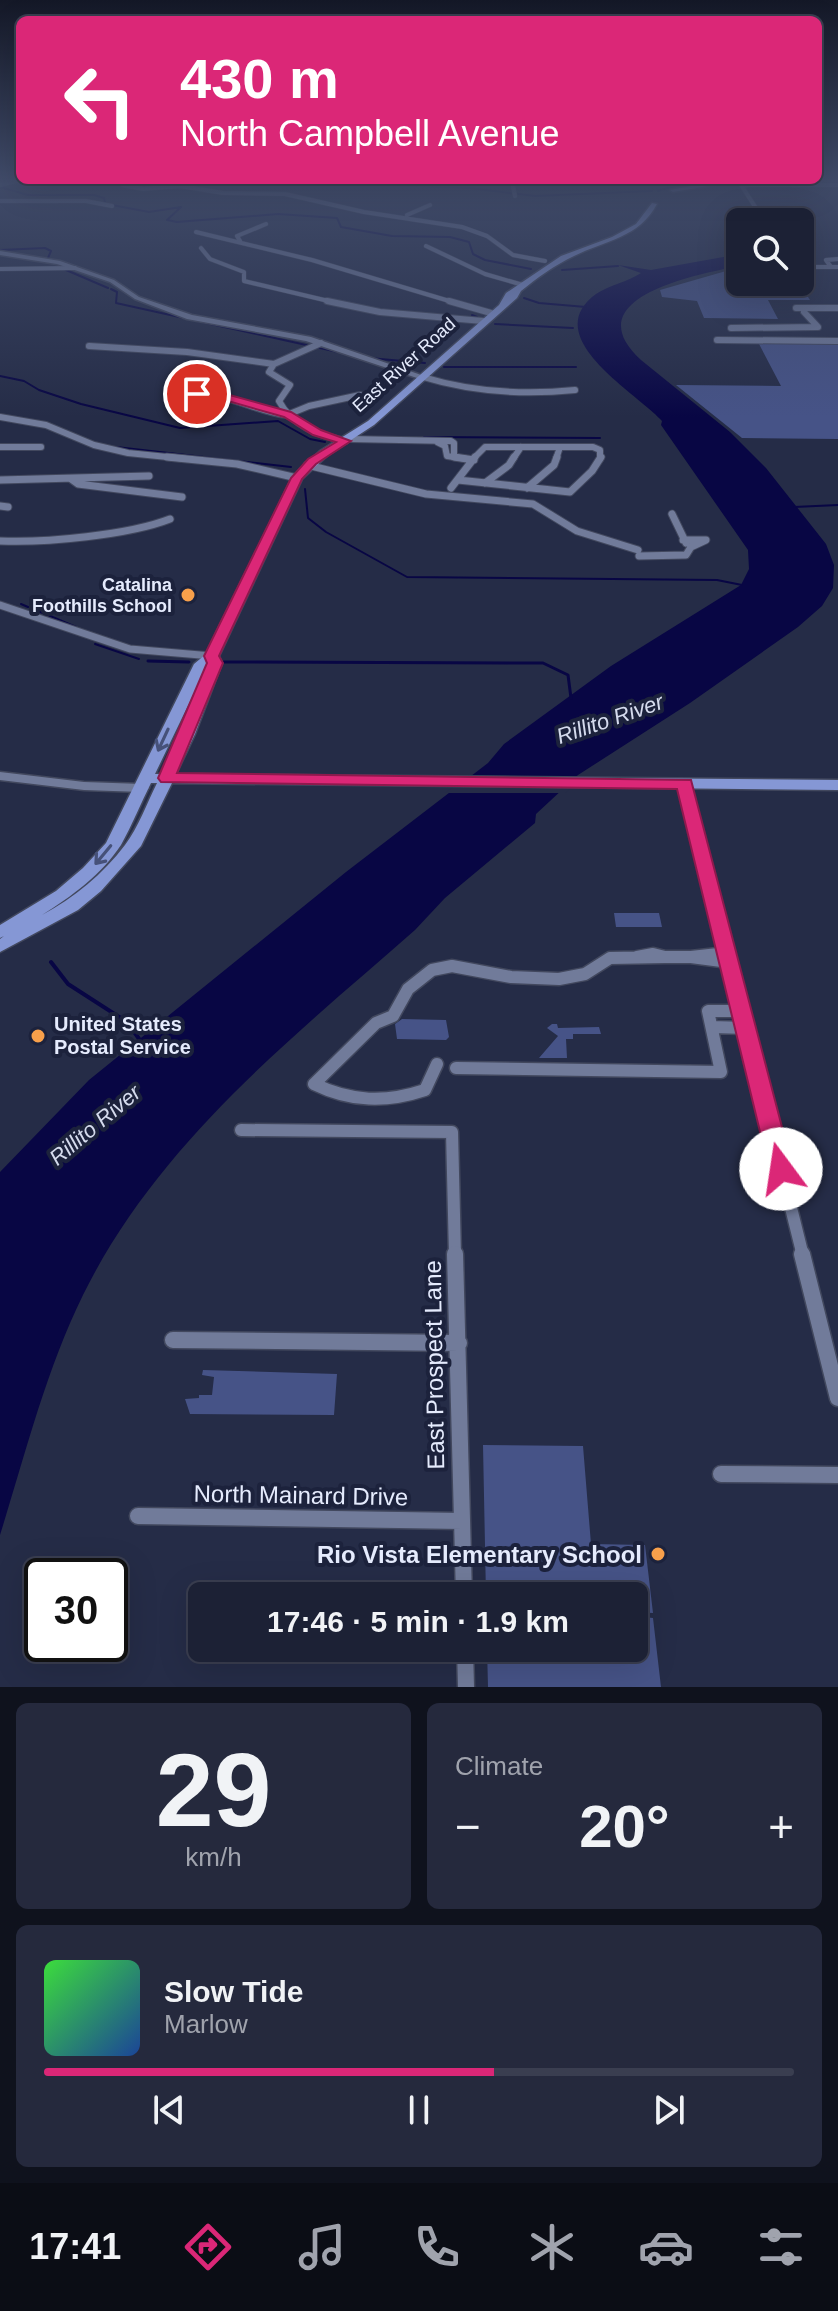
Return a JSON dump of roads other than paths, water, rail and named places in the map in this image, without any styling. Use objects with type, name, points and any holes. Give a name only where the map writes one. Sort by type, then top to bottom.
[{"type":"main road","name":"East River Road","points":[[0,932],[53,902],[94,866],[113,844],[201,664],[212,656],[297,478],[307,465],[347,440],[423,377],[523,285],[565,260]]},
{"type":"main road","name":"East River Road","points":[[0,946],[72,906],[95,887],[133,846],[164,783],[215,663],[212,656]]},
{"type":"main road","points":[[144,783],[307,788],[335,787],[348,782],[838,785]]},
{"type":"street","points":[[48,260],[112,281],[137,298],[181,315],[321,343],[423,377],[452,386],[526,391],[575,390],[463,385],[423,377]]},
{"type":"street","points":[[212,260],[244,272],[244,281],[254,285],[380,312],[483,321]]},
{"type":"street","points":[[304,260],[491,313]]},
{"type":"street","points":[[458,260],[483,276],[523,285]]},
{"type":"street","points":[[538,260],[559,262]]},
{"type":"street","points":[[814,267],[834,266]]},
{"type":"street","points":[[0,269],[75,268]]},
{"type":"street","points":[[796,308],[838,308]]},
{"type":"street","points":[[723,322],[731,328],[816,328],[809,314],[804,312]]},
{"type":"street","points":[[730,337],[731,328]]},
{"type":"street","points":[[776,328],[783,341]]},
{"type":"street","points":[[717,340],[838,341]]},
{"type":"street","points":[[89,346],[187,352],[274,364],[321,343]]},
{"type":"street","points":[[274,364],[269,372],[290,385],[279,401],[287,415]]},
{"type":"street","points":[[197,394],[215,394],[287,415],[317,433],[347,440],[431,441],[445,446],[447,456],[474,460]]},
{"type":"street","points":[[287,415],[309,406],[360,395]]},
{"type":"street","points":[[0,417],[46,425],[94,445],[128,453],[237,464],[297,478]]},
{"type":"street","points":[[0,447],[41,447]]},
{"type":"street","points":[[451,488],[485,447],[560,447],[600,450],[602,455],[592,471],[570,492],[458,480]]},
{"type":"street","points":[[485,483],[509,465],[521,447]]},
{"type":"street","points":[[527,488],[554,465],[560,456],[560,447]]},
{"type":"street","points":[[307,465],[426,494],[533,504],[577,531],[638,550],[578,528],[542,504],[411,490]]},
{"type":"street","points":[[0,480],[71,479],[93,475],[149,476]]},
{"type":"street","points":[[71,479],[78,484],[182,497]]},
{"type":"street","points":[[672,514],[683,540],[691,547]]},
{"type":"street","points":[[0,541],[54,541],[125,532],[153,527],[170,519]]},
{"type":"street","points":[[639,556],[686,555],[691,547],[706,540],[683,540]]},
{"type":"street","points":[[0,605],[130,649],[212,656]]},
{"type":"street","points":[[0,776],[84,786],[144,783]]},
{"type":"street","points":[[685,784],[838,1398]]},
{"type":"street","points":[[437,1064],[428,1076],[425,1090],[398,1100],[334,1095],[314,1084],[376,1023],[393,1016],[399,1000],[432,970],[458,967],[491,971],[509,977],[570,977],[587,974],[605,959],[728,957]]},
{"type":"street","points":[[456,1068],[721,1072],[708,1011],[742,1011]]},
{"type":"street","points":[[712,1027],[746,1028]]},
{"type":"street","name":"East Prospect Lane","points":[[241,1130],[452,1132],[464,1582]]},
{"type":"street","points":[[173,1340],[459,1343]]},
{"type":"street","points":[[721,1474],[838,1475]]},
{"type":"street","name":"North Mainard Drive","points":[[138,1516],[462,1521]]},
{"type":"street","points":[[465,1662],[466,1687]]},
{"type":"water","name":"Rillito River","points":[[708,260],[726,260],[726,269],[672,283],[631,305],[622,320],[624,338],[641,360],[730,432],[766,468],[826,544],[834,565],[833,588],[822,606],[798,627],[690,703],[578,775],[536,814],[535,823],[445,898],[415,930],[275,1053],[188,1141],[149,1189],[114,1240],[83,1295],[47,1383],[0,1535],[0,1172],[89,1080],[346,872],[488,763],[504,744],[611,666],[741,585],[749,569],[748,550],[661,425],[662,421],[615,380],[584,346],[578,328],[581,311],[596,294],[641,273],[618,265],[651,270]]},
{"type":"waterway","points":[[484,260],[531,269]]},
{"type":"waterway","points":[[562,270],[618,266]]},
{"type":"waterway","points":[[66,270],[108,288]]},
{"type":"waterway","points":[[111,289],[117,292],[116,303],[338,352]]},
{"type":"waterway","points":[[524,298],[539,303],[586,307]]},
{"type":"waterway","points":[[472,315],[477,317]]},
{"type":"waterway","points":[[495,324],[573,328]]},
{"type":"waterway","points":[[369,358],[425,363]]},
{"type":"waterway","points":[[444,367],[576,367]]},
{"type":"waterway","points":[[0,376],[24,381],[39,390],[81,404],[180,428],[278,421],[310,439],[325,442]]},
{"type":"waterway","points":[[424,437],[600,438]]},
{"type":"waterway","points":[[116,447],[291,467]]},
{"type":"waterway","points":[[305,489],[308,518],[326,532],[407,577],[717,580],[742,585]]},
{"type":"waterway","points":[[794,507],[838,505]]},
{"type":"waterway","points":[[21,604],[28,607]]},
{"type":"waterway","points":[[36,610],[76,627]]},
{"type":"waterway","points":[[95,644],[139,659]]},
{"type":"waterway","points":[[148,661],[189,662]]},
{"type":"waterway","points":[[224,662],[543,663],[568,675],[571,698]]},
{"type":"waterway","points":[[51,962],[68,984],[127,1022],[142,1043]]},
{"type":"place","name":"Catalina Foothills School","points":[[188,595]]},
{"type":"place","name":"United States Postal Service","points":[[38,1036]]},
{"type":"place","name":"Rio Vista Elementary School","points":[[658,1554]]}]
